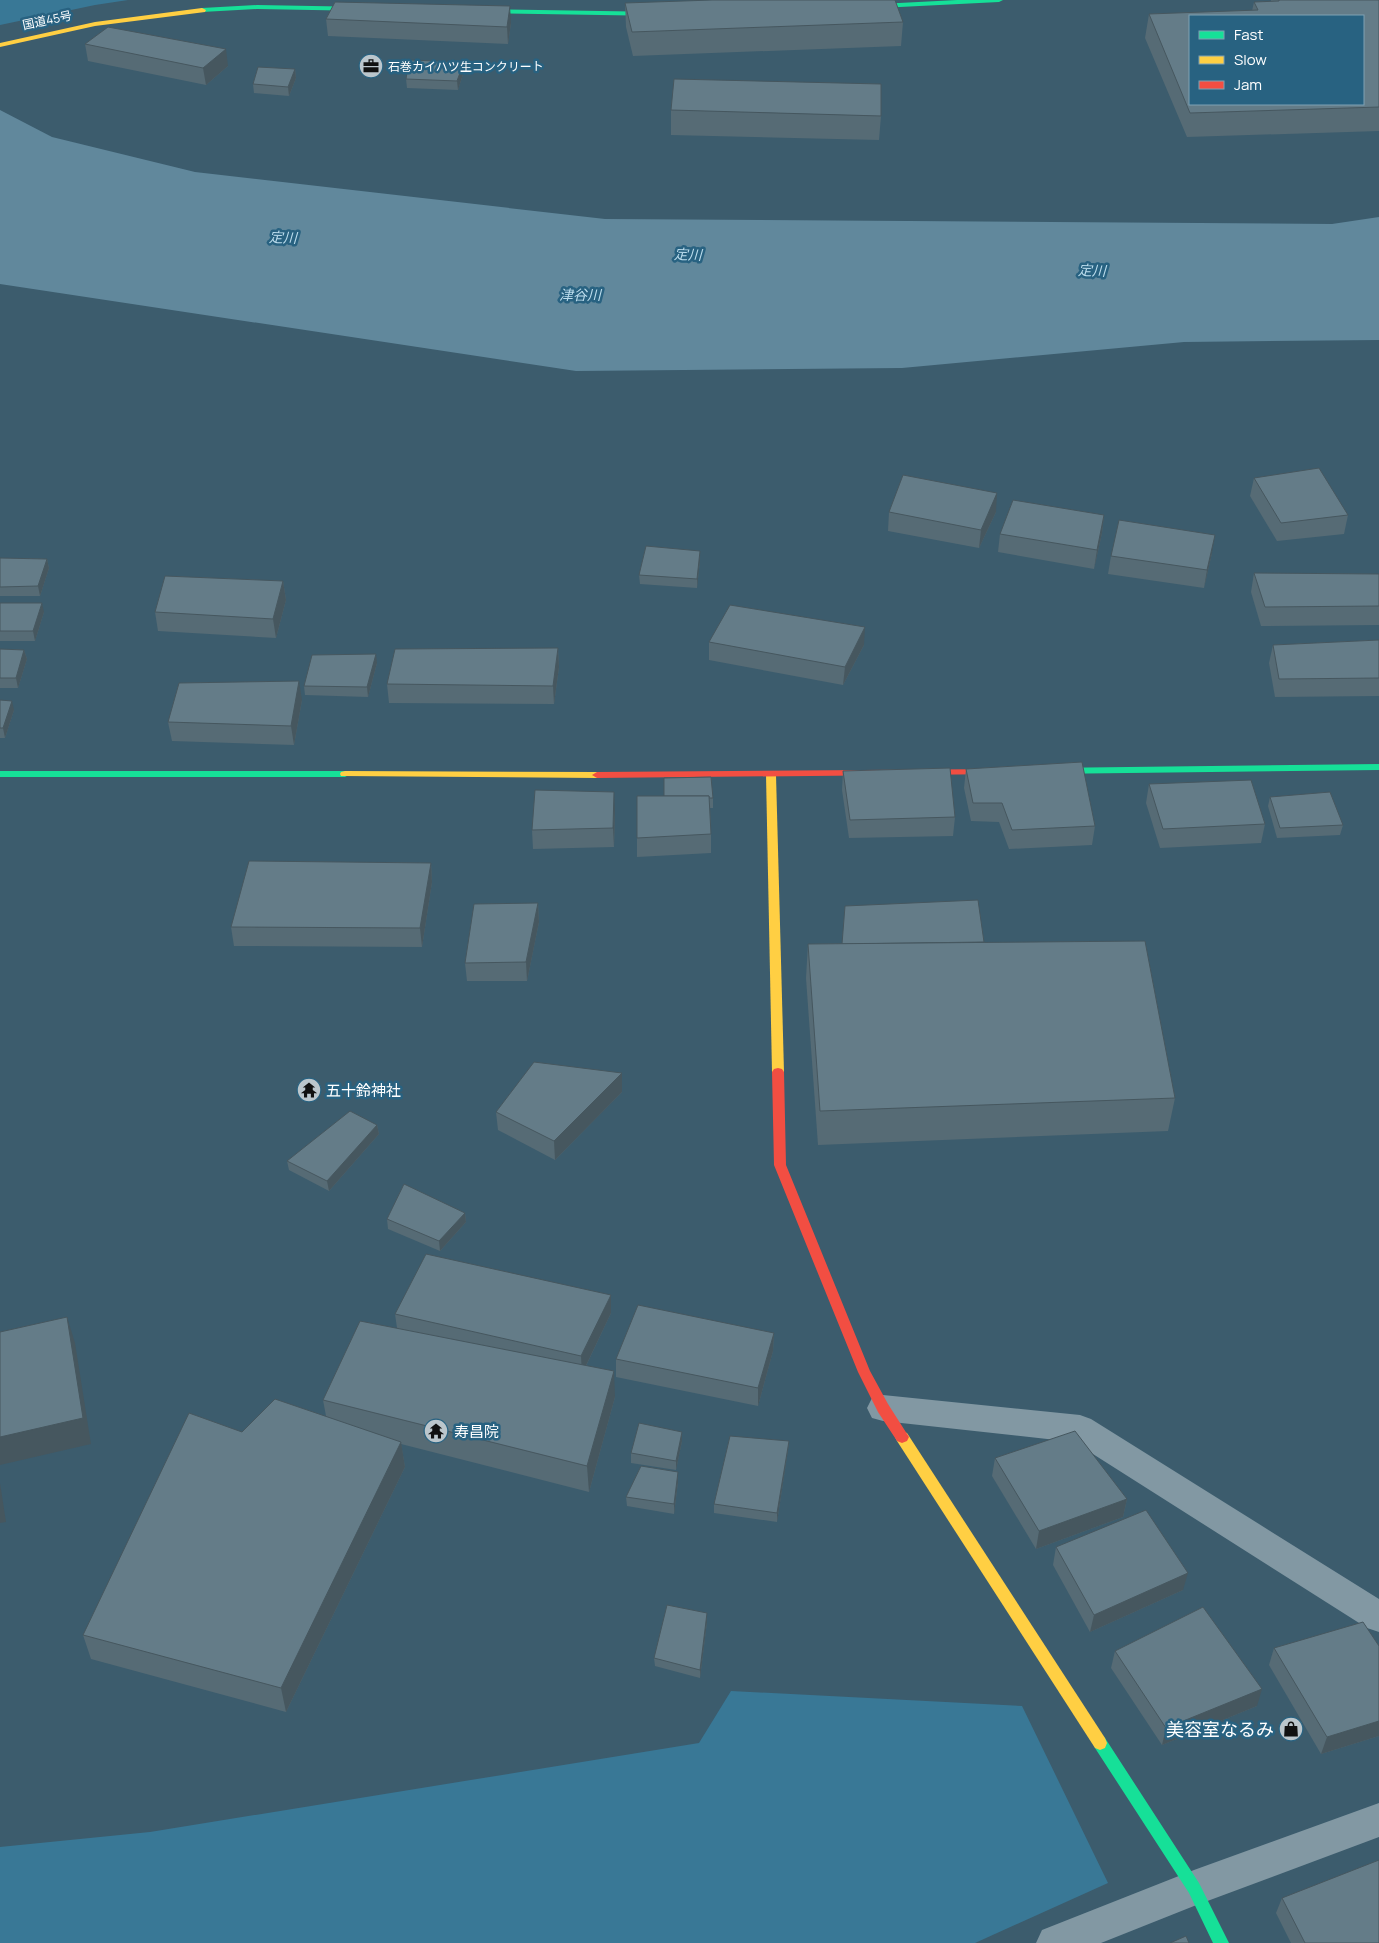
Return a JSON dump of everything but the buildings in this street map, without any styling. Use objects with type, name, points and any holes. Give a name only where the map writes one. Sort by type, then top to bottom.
[{"type":"main road","points":[[849,8],[999,0]]},
{"type":"main road","name":"国道45号","points":[[0,45],[114,20],[256,7],[318,4],[384,9]]},
{"type":"main road","points":[[462,10],[671,13]]},
{"type":"main road","points":[[1035,772],[1379,767]]},
{"type":"main road","points":[[0,774],[771,775],[1016,772]]},
{"type":"main road","points":[[771,775],[780,1165],[864,1372],[883,1408],[1194,1888],[1221,1943]]},
{"type":"street","points":[[883,1408],[1080,1429],[1379,1617]]},
{"type":"street","points":[[1055,1943],[1194,1888],[1379,1820]]},
{"type":"shaded area","points":[[0,0],[128,0],[0,25]]},
{"type":"shaded area","points":[[731,1691],[1022,1706],[1108,1883],[975,1943],[0,1943],[0,1847],[150,1832],[699,1743]]},
{"type":"water","name":"津谷川","points":[[0,110],[52,137],[195,172],[605,219],[1332,224],[1379,217],[1379,340],[1184,342],[902,368],[576,371],[0,284]]},
{"type":"traffic: fast","points":[[860,7],[999,0]]},
{"type":"traffic: fast","points":[[202,10],[257,7],[368,9]]},
{"type":"traffic: fast","points":[[473,11],[663,14]]},
{"type":"traffic: fast","points":[[1046,771],[1379,767]]},
{"type":"traffic: fast","points":[[0,774],[345,774]]},
{"type":"traffic: fast","points":[[1100,1743],[1194,1888],[1221,1943]]},
{"type":"traffic: slow","points":[[0,45],[95,24],[202,10]]},
{"type":"traffic: slow","points":[[345,774],[597,775]]},
{"type":"traffic: slow","points":[[771,775],[778,1072]]},
{"type":"traffic: slow","points":[[902,1437],[1100,1743]]},
{"type":"traffic: jam","points":[[597,775],[1003,772]]},
{"type":"traffic: jam","points":[[778,1072],[780,1165],[864,1372],[883,1408],[902,1437]]},
{"type":"place","name":"石巻カイハツ生コンクリート","points":[[371,66]]},
{"type":"place","name":"五十鈴神社","points":[[309,1090]]},
{"type":"place","name":"寿昌院","points":[[436,1431]]},
{"type":"place","name":"美容室なるみ","points":[[1291,1729]]},
{"type":"water label","name":"定川","points":[[283,237]]},
{"type":"water label","name":"定川","points":[[688,254]]},
{"type":"water label","name":"定川","points":[[1092,270]]}]
